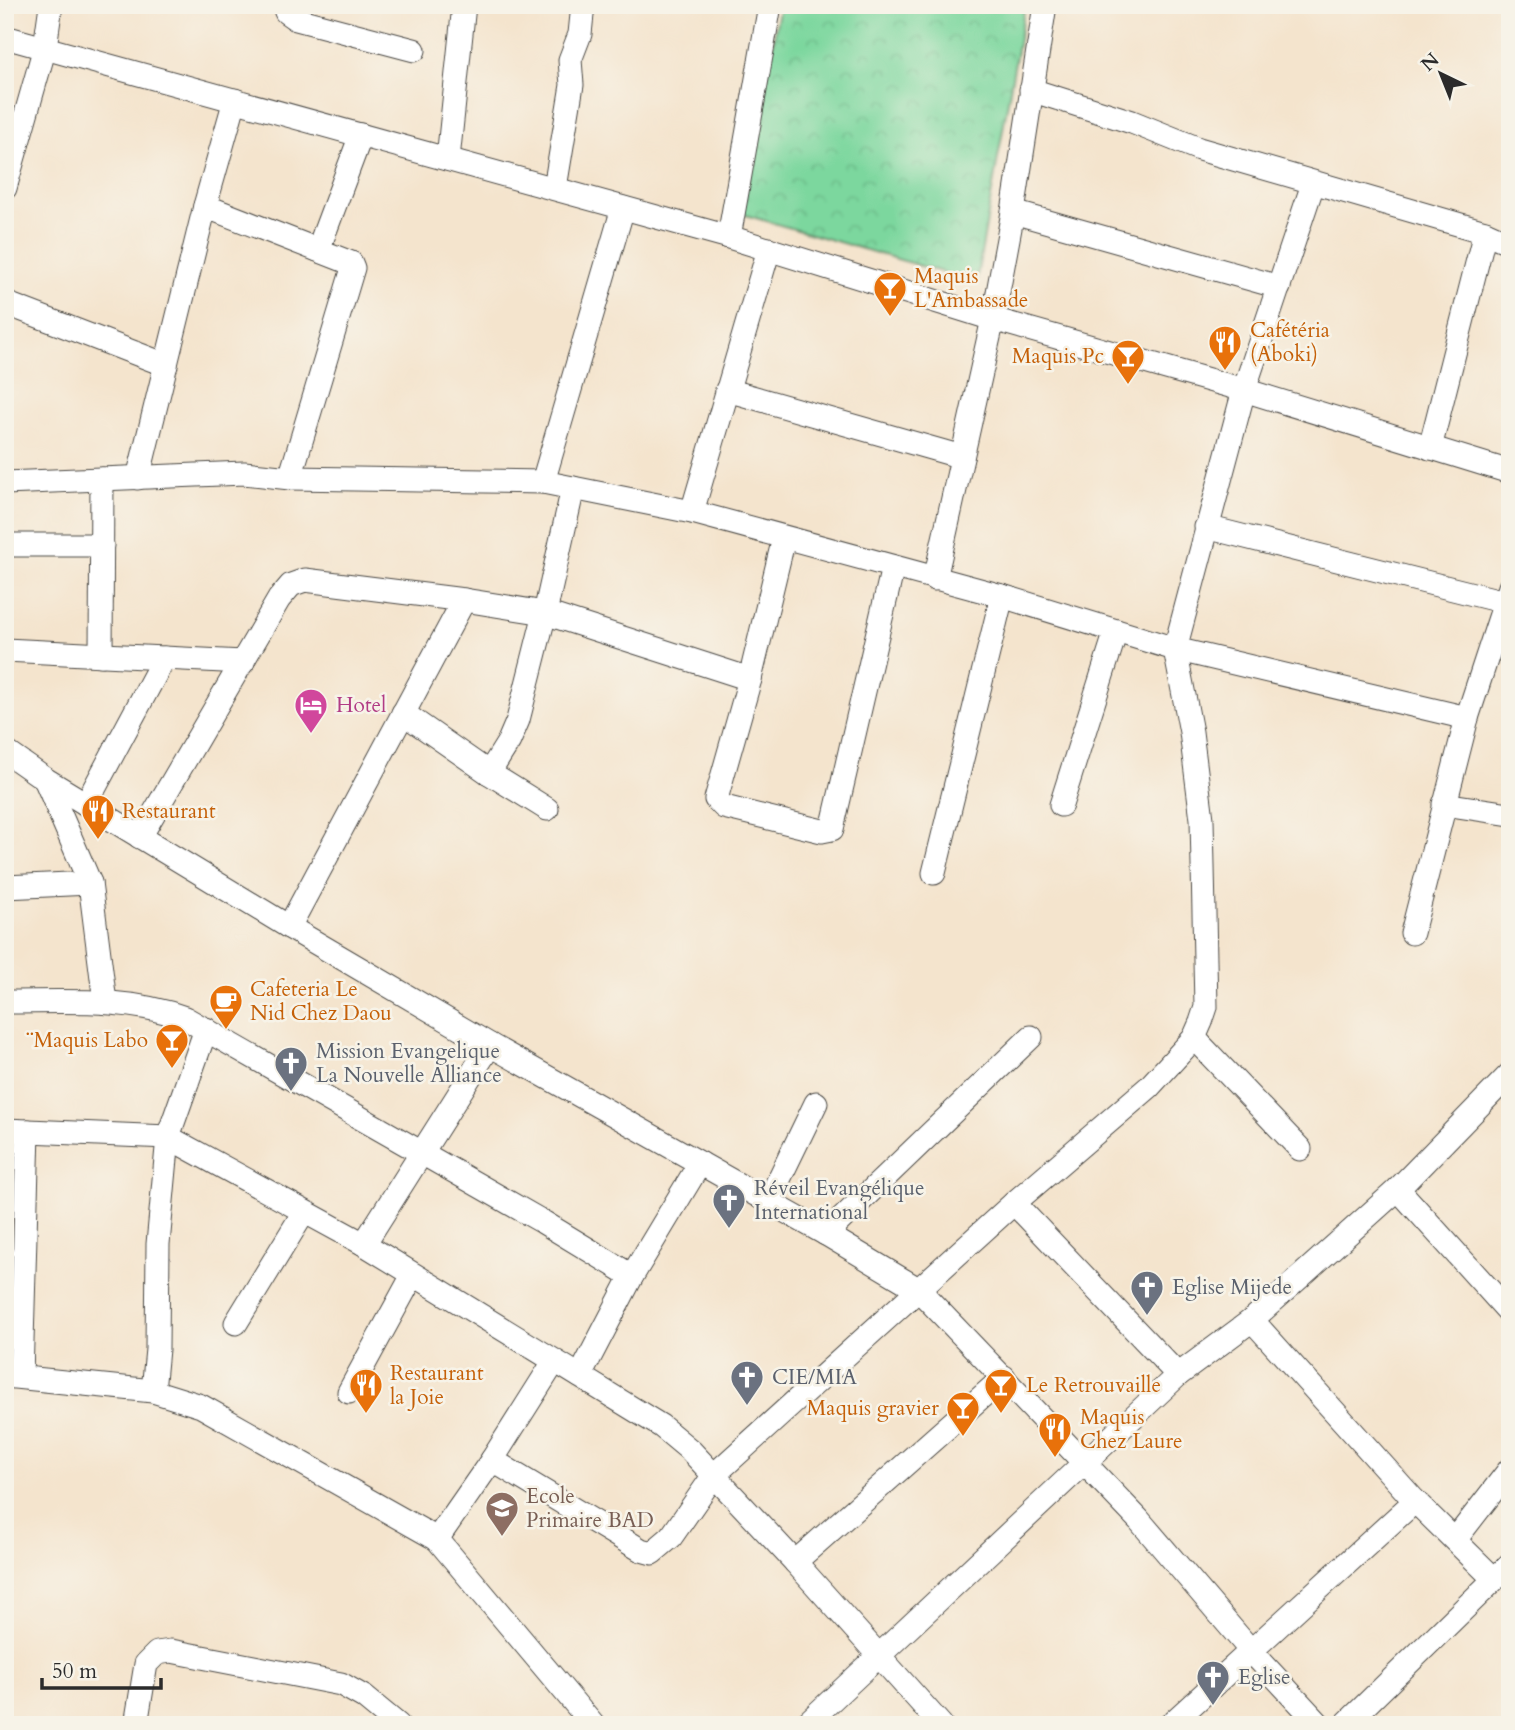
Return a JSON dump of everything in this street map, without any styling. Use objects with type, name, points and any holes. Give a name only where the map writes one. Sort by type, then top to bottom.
[{"type":"street","points":[[5,188],[46,47],[51,5]]},
{"type":"street","points":[[284,5],[286,12],[296,19],[414,50]]},
{"type":"street","points":[[448,159],[464,5]]},
{"type":"street","points":[[555,188],[572,85],[570,60],[580,34],[583,5]]},
{"type":"street","points":[[729,237],[770,5]]},
{"type":"street","points":[[935,579],[993,319],[1013,212],[1045,5]]},
{"type":"street","points":[[5,37],[729,237],[993,319],[1244,390],[1510,472]]},
{"type":"street","points":[[1031,90],[1132,122],[1199,149],[1485,232],[1510,243]]},
{"type":"street","points":[[138,478],[205,206],[235,100]]},
{"type":"street","points":[[318,250],[361,135]]},
{"type":"street","points":[[492,1460],[641,1550],[652,1552],[671,1536],[714,1475],[1014,1203],[1149,1087],[1194,1038],[1206,1007],[1202,819],[1191,732],[1175,649],[1244,390],[1313,184]]},
{"type":"street","points":[[205,206],[351,263],[354,268],[290,478]]},
{"type":"street","points":[[543,482],[624,208]]},
{"type":"street","points":[[1013,212],[1279,287]]},
{"type":"street","points":[[1430,448],[1485,232]]},
{"type":"street","points":[[692,512],[769,249]]},
{"type":"street","points":[[5,303],[166,365]]},
{"type":"street","points":[[727,390],[962,457]]},
{"type":"street","points":[[5,483],[244,473],[290,478],[543,482],[692,512],[1002,596],[1175,649],[1467,718]]},
{"type":"street","points":[[100,655],[102,479]]},
{"type":"street","points":[[489,773],[509,741],[518,720],[573,488]]},
{"type":"street","points":[[1206,527],[1507,595],[1503,631],[1467,718],[1412,933]]},
{"type":"street","points":[[784,538],[750,679],[716,799],[719,804],[827,831],[832,829],[893,566]]},
{"type":"street","points":[[5,545],[102,545]]},
{"type":"street","points":[[140,837],[279,599],[291,585],[305,580],[545,613],[750,679]]},
{"type":"street","points":[[934,873],[1002,596]]},
{"type":"street","points":[[289,927],[464,600]]},
{"type":"street","points":[[1061,805],[1116,631]]},
{"type":"street","points":[[5,650],[243,662]]},
{"type":"street","points":[[86,804],[164,658]]},
{"type":"street","points":[[403,713],[489,773],[547,809]]},
{"type":"street","points":[[5,751],[45,779],[289,927],[490,1045],[827,1234],[918,1289],[1139,1520],[1251,1651],[1320,1725]]},
{"type":"street","points":[[45,779],[90,884],[105,1002]]},
{"type":"street","points":[[1444,804],[1510,814]]},
{"type":"street","points":[[5,887],[90,884]]},
{"type":"street","points":[[5,1002],[105,1002],[156,1008],[206,1029],[632,1276]]},
{"type":"street","points":[[153,1391],[157,1349],[158,1244],[168,1137],[206,1029]]},
{"type":"street","points":[[827,1234],[1031,1037]]},
{"type":"street","points":[[1194,1038],[1300,1149]]},
{"type":"street","points":[[364,1244],[490,1045]]},
{"type":"street","points":[[805,1725],[1178,1375],[1252,1320],[1398,1189],[1509,1073]]},
{"type":"street","points":[[768,1202],[816,1103]]},
{"type":"street","points":[[5,1130],[168,1137],[364,1244],[669,1432],[714,1475],[795,1562],[941,1725]]},
{"type":"street","points":[[28,1131],[13,1377],[153,1391],[201,1406],[437,1539],[593,1725]]},
{"type":"street","points":[[580,1376],[632,1276],[700,1163]]},
{"type":"street","points":[[1398,1189],[1510,1313]]},
{"type":"street","points":[[1014,1203],[1178,1375]]},
{"type":"street","points":[[236,1323],[304,1212]]},
{"type":"street","points":[[349,1392],[413,1275]]},
{"type":"street","points":[[1252,1320],[1415,1501],[1455,1540],[1502,1572],[1345,1725]]},
{"type":"street","points":[[437,1539],[492,1460],[554,1362]]},
{"type":"street","points":[[795,1562],[1004,1377]]},
{"type":"street","points":[[1455,1540],[1510,1469]]},
{"type":"street","points":[[1170,1725],[1415,1501]]},
{"type":"street","points":[[136,1725],[146,1664],[157,1653],[171,1651],[341,1684],[364,1697],[398,1725]]},
{"type":"green space","points":[[780,5],[1025,5],[976,282],[742,214]]},
{"type":"place","name":"Maquis L'Ambassade","points":[[890,318]]},
{"type":"place","name":"Cafétéria (Aboki)","points":[[1225,372]]},
{"type":"place","name":"Maquis Pc","points":[[1128,386]]},
{"type":"place","name":"Hotel","points":[[311,735]]},
{"type":"place","name":"Restaurant","points":[[98,841]]},
{"type":"place","name":"Cafeteria Le Nid Chez Daou","points":[[226,1031]]},
{"type":"place","name":"¨Maquis Labo","points":[[172,1070]]},
{"type":"place","name":"Mission Evangelique La Nouvelle Alliance","points":[[291,1093]]},
{"type":"place","name":"Réveil Evangélique International","points":[[729,1230]]},
{"type":"place","name":"Eglise Mijede","points":[[1147,1317]]},
{"type":"place","name":"CIE/MIA","points":[[747,1407]]},
{"type":"place","name":"Restaurant la Joie","points":[[366,1415]]},
{"type":"place","name":"Le Retrouvaille","points":[[1001,1415]]},
{"type":"place","name":"Maquis gravier","points":[[963,1438]]},
{"type":"place","name":"Maquis Chez Laure","points":[[1055,1459]]},
{"type":"place","name":"Ecole Primaire BAD","points":[[502,1538]]},
{"type":"place","name":"Eglise","points":[[1213,1707]]}]
